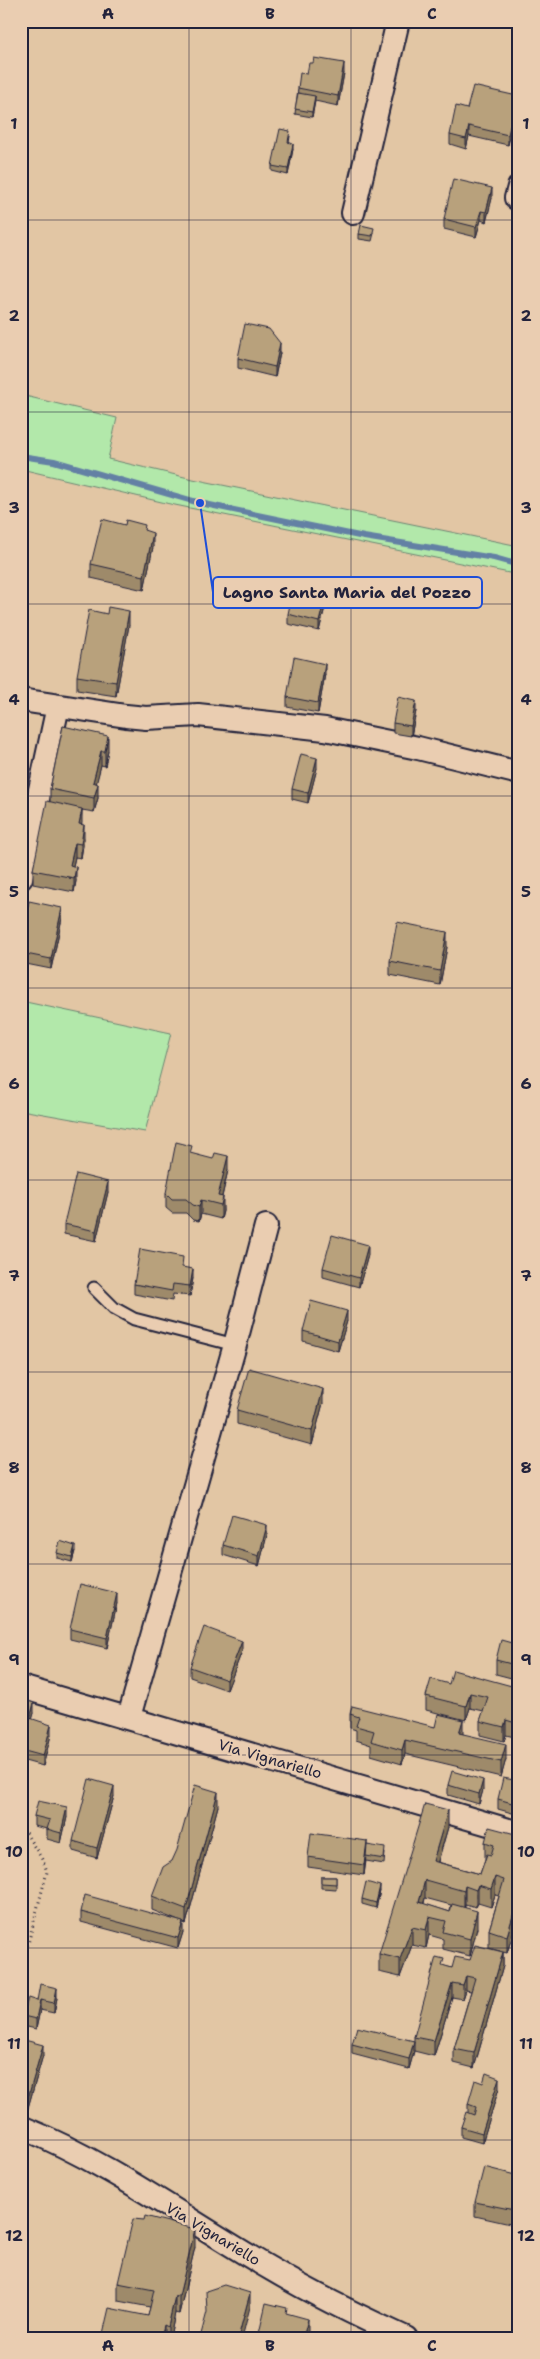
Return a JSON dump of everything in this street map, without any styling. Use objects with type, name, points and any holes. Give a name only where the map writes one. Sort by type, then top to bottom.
[{"type":"street","points":[[353,213],[398,21]]},
{"type":"street","points":[[21,700],[146,718],[198,716],[326,729],[418,748],[519,773]]},
{"type":"street","points":[[21,878],[58,706]]},
{"type":"street","points":[[129,1717],[235,1346],[266,1226]]},
{"type":"street","name":"Via Vignariello","points":[[21,1687],[129,1717],[519,1833]]},
{"type":"street","name":"Via Vignariello","points":[[21,2126],[65,2145],[109,2168],[272,2270],[355,2314],[406,2338]]},
{"type":"lane","points":[[94,1288],[114,1308],[134,1319],[235,1346]]},
{"type":"path","points":[[21,1970],[47,1872],[45,1865],[24,1830]]},
{"type":"green space","points":[[21,395],[117,418],[108,459],[193,479],[519,546],[519,575],[170,504],[21,469]]},
{"type":"green space","points":[[21,1001],[171,1033],[145,1132],[21,1110]]},
{"type":"building","points":[[314,58],[344,63],[338,96],[298,88],[300,73],[307,74],[309,63],[313,63]]},
{"type":"building","points":[[473,86],[517,96],[508,135],[469,126],[466,139],[450,135],[456,106],[467,109]]},
{"type":"building","points":[[298,93],[315,96],[312,112],[295,109]]},
{"type":"building","points":[[280,129],[290,131],[288,142],[293,144],[288,169],[272,166]]},
{"type":"building","points":[[453,179],[492,188],[486,212],[481,211],[476,227],[444,219]]},
{"type":"building","points":[[361,225],[374,228],[372,236],[359,234]]},
{"type":"building","points":[[519,229],[519,251],[514,250]]},
{"type":"building","points":[[245,324],[269,329],[280,343],[275,367],[238,358]]},
{"type":"building","points":[[102,519],[125,525],[126,520],[145,525],[144,530],[153,533],[144,576],[91,564]]},
{"type":"building","points":[[295,581],[327,589],[319,622],[288,614]]},
{"type":"building","points":[[108,607],[129,611],[116,682],[77,676],[89,610],[107,614]]},
{"type":"building","points":[[294,657],[325,664],[318,703],[287,697]]},
{"type":"building","points":[[398,697],[416,701],[411,726],[393,723]]},
{"type":"building","points":[[63,726],[108,736],[105,751],[101,751],[93,782],[98,784],[94,798],[50,789]]},
{"type":"building","points":[[301,754],[317,758],[308,793],[292,789]]},
{"type":"building","points":[[47,801],[82,809],[79,824],[84,825],[81,844],[75,843],[70,865],[76,867],[74,878],[33,870]]},
{"type":"building","points":[[29,901],[62,908],[51,959],[21,953],[21,940]]},
{"type":"building","points":[[397,922],[447,932],[440,971],[390,961]]},
{"type":"building","points":[[176,1142],[192,1146],[190,1153],[213,1159],[215,1153],[228,1156],[218,1196],[223,1197],[221,1205],[201,1200],[199,1207],[186,1199],[172,1199],[166,1193]]},
{"type":"building","points":[[76,1174],[108,1182],[96,1231],[64,1224]]},
{"type":"building","points":[[332,1235],[368,1245],[359,1278],[323,1268]]},
{"type":"building","points":[[140,1249],[183,1257],[182,1267],[193,1269],[190,1286],[173,1284],[172,1291],[134,1284]]},
{"type":"building","points":[[311,1301],[347,1311],[338,1341],[303,1331]]},
{"type":"building","points":[[249,1368],[323,1389],[312,1431],[237,1410]]},
{"type":"building","points":[[232,1515],[267,1525],[259,1556],[223,1545]]},
{"type":"building","points":[[60,1541],[75,1546],[72,1557],[57,1553]]},
{"type":"building","points":[[80,1584],[117,1593],[107,1638],[70,1629]]},
{"type":"building","points":[[204,1627],[242,1641],[227,1680],[190,1667]]},
{"type":"building","points":[[501,1640],[519,1645],[519,1666],[496,1660]]},
{"type":"building","points":[[453,1670],[519,1688],[519,1724],[506,1720],[504,1727],[480,1721],[488,1697],[470,1693],[466,1706],[426,1696],[431,1679],[449,1684]]},
{"type":"building","points":[[21,1696],[26,1697],[25,1700],[34,1703],[30,1718],[51,1725],[43,1756],[21,1750]]},
{"type":"building","points":[[352,1706],[435,1727],[438,1714],[463,1720],[459,1733],[506,1744],[501,1762],[405,1740],[402,1750],[371,1741],[374,1731],[356,1726],[359,1717],[350,1714]]},
{"type":"building","points":[[519,1766],[519,1805],[498,1799],[503,1778],[514,1780]]},
{"type":"building","points":[[452,1771],[483,1780],[479,1794],[448,1785]]},
{"type":"building","points":[[89,1779],[114,1786],[97,1848],[73,1841]]},
{"type":"building","points":[[195,1785],[218,1792],[186,1909],[152,1896],[163,1867],[172,1861],[177,1850]]},
{"type":"building","points":[[38,1801],[67,1807],[61,1833],[47,1829],[50,1820],[34,1816]]},
{"type":"building","points":[[425,1804],[448,1810],[433,1861],[480,1874],[487,1854],[491,1855],[494,1845],[485,1842],[489,1827],[519,1835],[519,1895],[507,1936],[489,1930],[504,1880],[495,1877],[491,1889],[478,1885],[476,1890],[465,1886],[464,1891],[425,1880],[419,1902],[450,1912],[452,1904],[477,1911],[470,1939],[443,1932],[446,1921],[429,1917],[426,1930],[412,1927],[400,1959],[379,1954]]},
{"type":"building","points":[[311,1833],[367,1841],[364,1865],[308,1857]]},
{"type":"building","points":[[367,1845],[385,1848],[384,1859],[366,1856]]},
{"type":"building","points":[[321,1877],[336,1877],[336,1884],[321,1883]]},
{"type":"building","points":[[366,1882],[380,1886],[376,1903],[362,1899]]},
{"type":"building","points":[[85,1895],[183,1922],[178,1938],[81,1912]]},
{"type":"building","points":[[475,1945],[503,1952],[474,2053],[454,2049],[475,1978],[466,1976],[463,1985],[452,1983],[434,2041],[414,2037],[436,1957],[444,1959],[442,1965],[452,1968],[455,1957],[470,1960]]},
{"type":"building","points":[[40,1984],[57,1988],[54,2003],[40,2000],[36,2019],[23,2016],[28,1998],[37,2001]]},
{"type":"building","points":[[357,2027],[414,2041],[409,2059],[352,2044]]},
{"type":"building","points":[[21,2039],[43,2045],[25,2108],[21,2107]]},
{"type":"building","points":[[486,2073],[499,2078],[482,2133],[461,2127],[466,2112],[474,2115],[476,2107],[468,2104],[475,2080],[483,2083]]},
{"type":"building","points":[[484,2167],[519,2176],[519,2211],[475,2202]]},
{"type":"building","points":[[145,2216],[195,2229],[179,2296],[175,2296],[168,2327],[164,2325],[161,2337],[166,2338],[102,2338],[109,2308],[148,2316],[154,2290],[118,2283],[133,2219],[144,2220]]},
{"type":"building","points":[[224,2285],[250,2293],[238,2338],[200,2338],[207,2312],[206,2291]]},
{"type":"building","points":[[266,2303],[287,2308],[286,2313],[308,2319],[303,2338],[258,2338]]},
{"type":"waterway","points":[[21,456],[54,461],[200,503],[364,537],[494,558],[519,565]]},
{"type":"place","name":"Lagno Santa Maria del Pozzo","points":[[200,503]]}]
